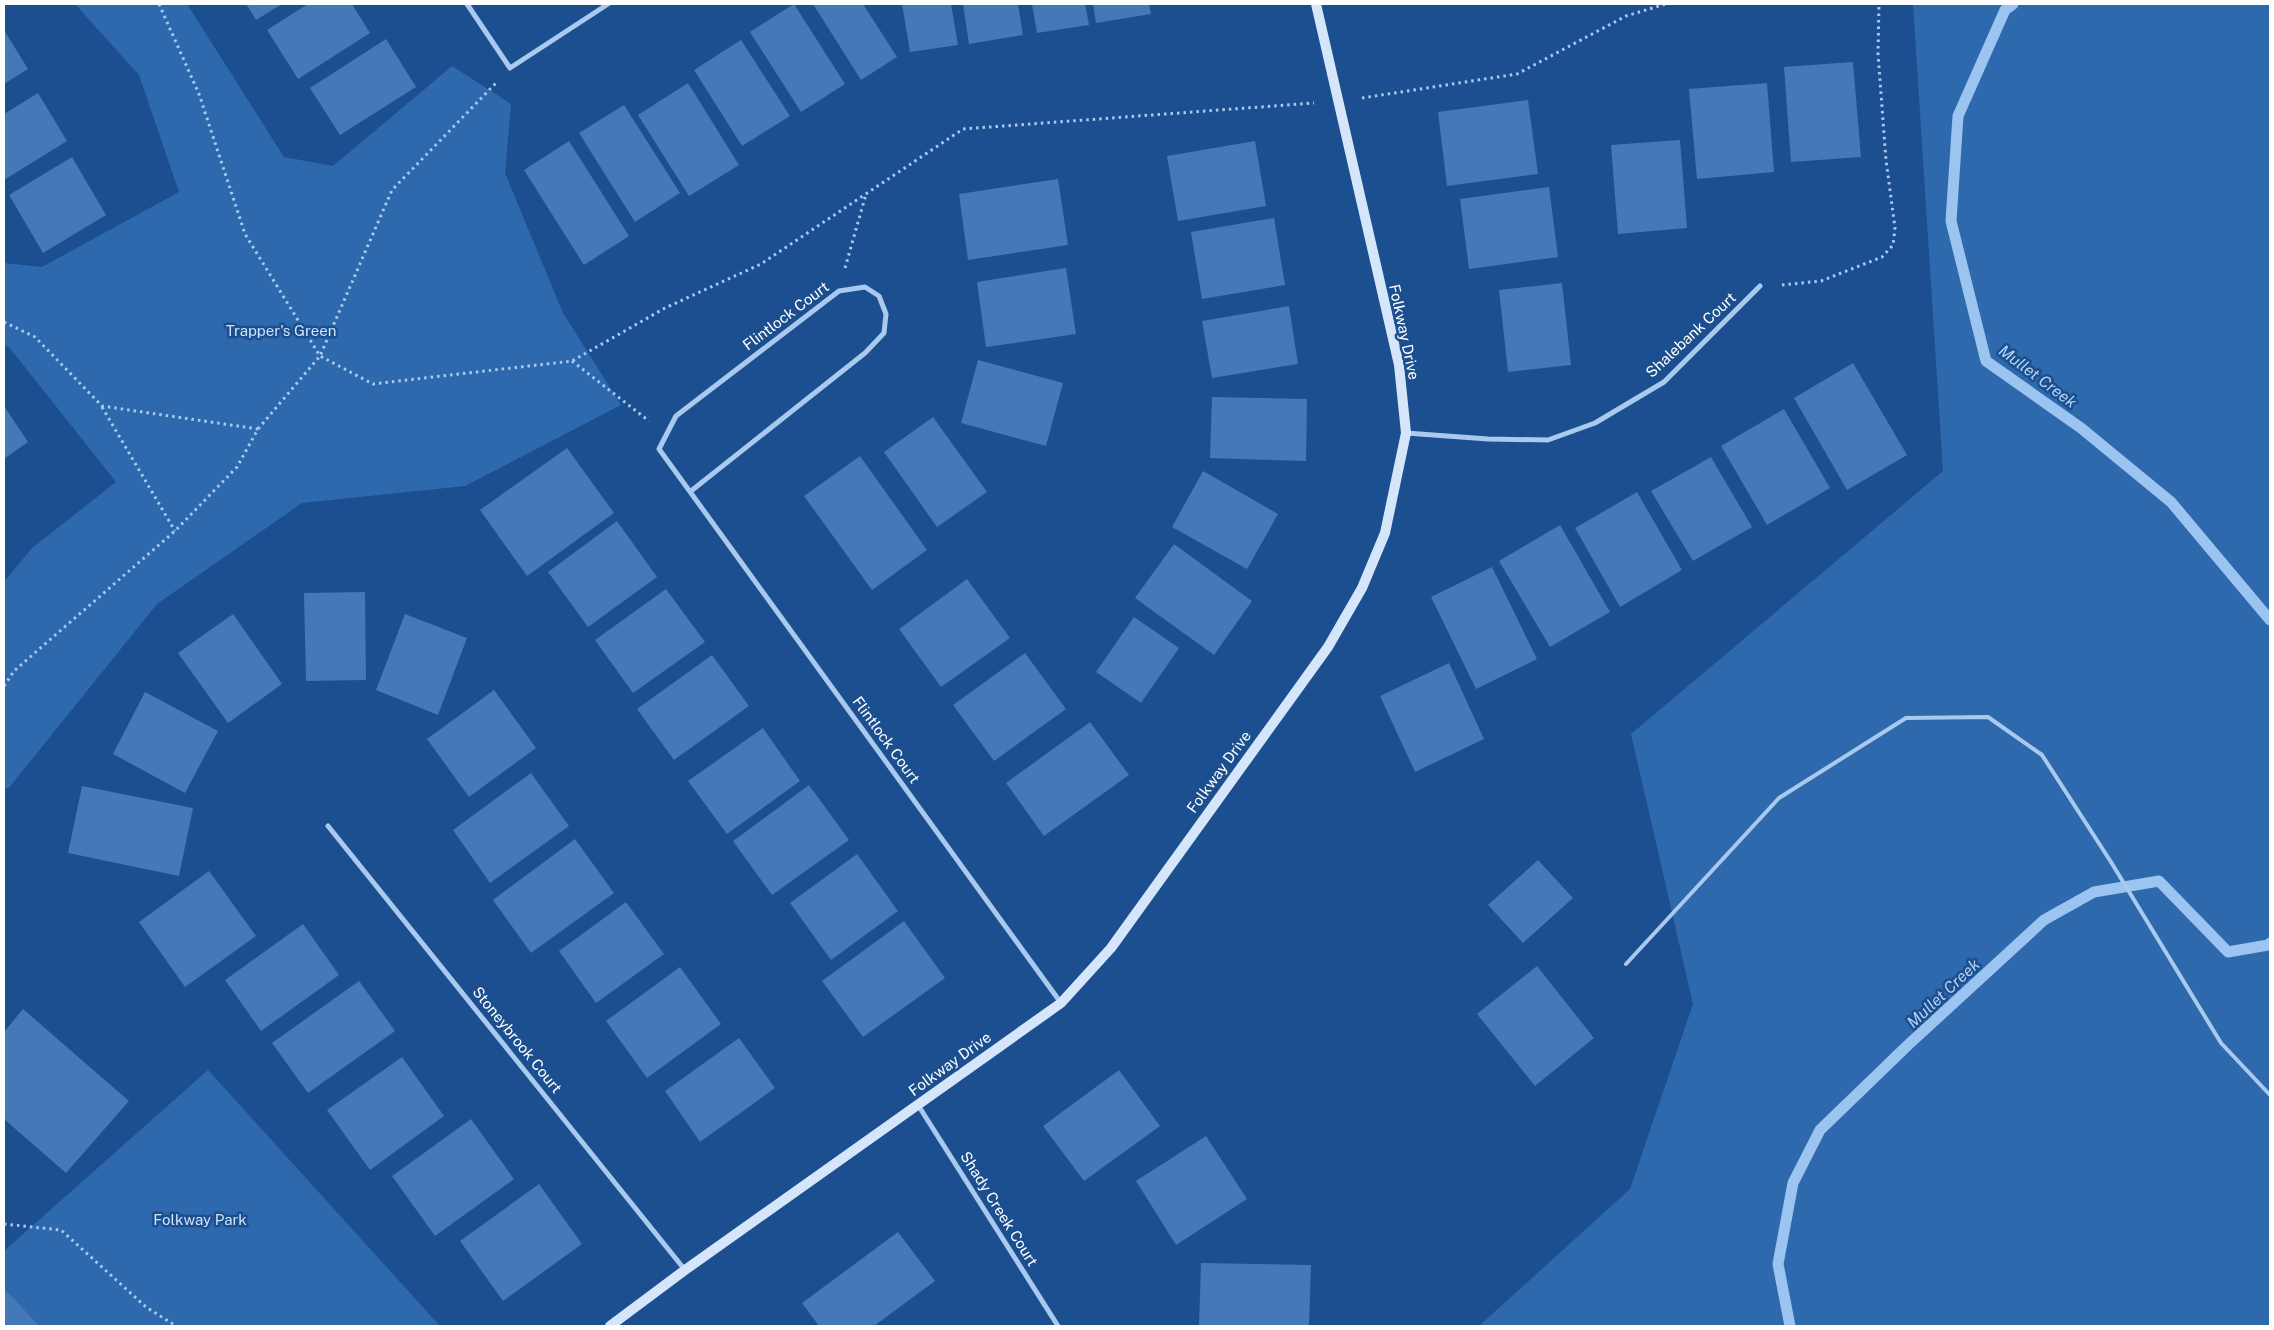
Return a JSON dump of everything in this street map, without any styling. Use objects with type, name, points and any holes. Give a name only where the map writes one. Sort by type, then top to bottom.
[{"type":"street","points":[[467,4],[510,68],[608,4]]},
{"type":"street","name":"Folkway Drive","points":[[610,1326],[685,1270],[1061,1003],[1111,948],[1333,638],[1362,588],[1385,533],[1406,433],[1398,365],[1316,4]]},
{"type":"street","name":"Shalebank Court","points":[[1406,433],[1488,439],[1548,440],[1595,423],[1664,382],[1760,286]]},
{"type":"street","name":"Flintlock Court","points":[[691,491],[865,353],[884,333],[886,314],[879,296],[865,287],[839,291],[676,416],[659,448],[1061,1003]]},
{"type":"street","name":"Stoneybrook Court","points":[[328,826],[685,1270]]},
{"type":"street","name":"Shady Creek Court","points":[[918,1105],[1058,1326]]},
{"type":"lane","points":[[1626,964],[1779,798],[1906,718],[1988,717],[2042,755],[2111,862],[2221,1044],[2270,1095]]},
{"type":"path","points":[[159,4],[199,94],[245,234],[320,356],[372,384],[572,361],[665,308],[761,264],[963,129],[1338,101],[1517,74],[1626,16],[1666,4]]},
{"type":"path","points":[[1760,286],[1821,281],[1882,258],[1893,245],[1896,228],[1886,160],[1878,54],[1879,4]]},
{"type":"path","points":[[4,686],[14,671],[175,532],[237,468],[258,429],[320,356],[392,190],[510,68]]},
{"type":"path","points":[[839,291],[866,194]]},
{"type":"path","points":[[4,322],[35,337],[102,406],[175,532]]},
{"type":"path","points":[[572,361],[666,435]]},
{"type":"path","points":[[102,406],[258,429]]},
{"type":"path","points":[[4,1224],[61,1230],[146,1307],[176,1326]]},
{"type":"green space","name":"Trapper's Green","points":[[75,4],[187,4],[284,157],[333,166],[452,66],[511,104],[505,173],[563,313],[621,405],[465,486],[302,503],[157,604],[8,789],[4,787],[4,582],[32,548],[116,482],[9,347],[4,345],[4,263],[42,267],[179,192],[139,75]]},
{"type":"green space","points":[[1913,4],[2270,4],[2270,1326],[1479,1326],[1630,1189],[1693,1004],[1631,734],[1943,471]]},
{"type":"green space","name":"Folkway Park","points":[[208,1070],[440,1326],[36,1326],[4,1288],[4,1251]]},
{"type":"building","points":[[246,4],[282,4],[256,20]]},
{"type":"building","points":[[308,4],[352,4],[370,33],[298,79],[267,30]]},
{"type":"building","points":[[794,4],[845,84],[801,112],[750,32]]},
{"type":"building","points":[[813,4],[863,4],[897,57],[861,80]]},
{"type":"building","points":[[902,4],[951,4],[958,45],[910,52]]},
{"type":"building","points":[[963,4],[1018,4],[1023,35],[969,44]]},
{"type":"building","points":[[1032,4],[1085,4],[1089,25],[1037,33]]},
{"type":"building","points":[[1093,4],[1149,4],[1151,14],[1096,23]]},
{"type":"building","points":[[4,30],[28,69],[4,84]]},
{"type":"building","points":[[386,39],[416,87],[340,135],[310,88]]},
{"type":"building","points":[[741,40],[790,116],[742,146],[694,70]]},
{"type":"building","points":[[1853,62],[1861,157],[1791,162],[1784,67]]},
{"type":"building","points":[[688,83],[739,165],[689,196],[638,115]]},
{"type":"building","points":[[1767,83],[1774,172],[1697,179],[1689,89]]},
{"type":"building","points":[[38,93],[67,141],[4,180],[4,114]]},
{"type":"building","points":[[1528,100],[1538,174],[1447,186],[1438,112]]},
{"type":"building","points":[[624,105],[680,193],[635,222],[579,133]]},
{"type":"building","points":[[1680,140],[1687,228],[1618,234],[1611,145]]},
{"type":"building","points":[[569,141],[629,236],[584,265],[524,170]]},
{"type":"building","points":[[1255,141],[1266,206],[1178,221],[1167,156]]},
{"type":"building","points":[[72,157],[106,215],[43,253],[9,195]]},
{"type":"building","points":[[1058,179],[1068,245],[968,260],[959,194]]},
{"type":"building","points":[[1549,187],[1558,257],[1469,269],[1460,199]]},
{"type":"building","points":[[1274,218],[1285,285],[1202,299],[1191,232]]},
{"type":"building","points":[[1066,268],[1076,334],[986,347],[977,282]]},
{"type":"building","points":[[1562,283],[1571,365],[1508,372],[1499,290]]},
{"type":"building","points":[[1289,306],[1298,364],[1212,378],[1202,321]]},
{"type":"building","points":[[978,360],[1063,383],[1046,446],[961,423]]},
{"type":"building","points":[[1853,363],[1907,455],[1847,490],[1794,398]]},
{"type":"building","points":[[1212,397],[1307,399],[1306,461],[1210,458]]},
{"type":"building","points":[[4,406],[28,442],[4,459]]},
{"type":"building","points":[[1784,409],[1830,488],[1767,525],[1721,446]]},
{"type":"building","points":[[933,417],[987,492],[937,527],[884,452]]},
{"type":"building","points":[[567,448],[614,513],[527,576],[480,510]]},
{"type":"building","points":[[860,456],[927,550],[872,590],[804,496]]},
{"type":"building","points":[[1711,457],[1752,527],[1693,561],[1651,491]]},
{"type":"building","points":[[1203,471],[1278,514],[1247,569],[1172,527]]},
{"type":"building","points":[[1637,492],[1682,570],[1620,607],[1575,528]]},
{"type":"building","points":[[617,521],[657,577],[588,627],[548,572]]},
{"type":"building","points":[[1560,525],[1610,612],[1550,647],[1499,561]]},
{"type":"building","points":[[1174,544],[1252,601],[1214,655],[1135,598]]},
{"type":"building","points":[[1492,567],[1537,659],[1476,689],[1431,597]]},
{"type":"building","points":[[967,579],[1010,638],[941,687],[899,629]]},
{"type":"building","points":[[666,589],[705,642],[633,693],[595,640]]},
{"type":"building","points":[[365,592],[366,680],[306,681],[304,593]]},
{"type":"building","points":[[233,614],[282,684],[228,723],[178,653]]},
{"type":"building","points":[[405,614],[467,638],[438,715],[376,690]]},
{"type":"building","points":[[1134,617],[1179,648],[1141,703],[1096,672]]},
{"type":"building","points":[[1025,653],[1066,709],[994,761],[953,705]]},
{"type":"building","points":[[712,655],[749,706],[674,760],[637,709]]},
{"type":"building","points":[[1449,663],[1484,739],[1415,772],[1380,696]]},
{"type":"building","points":[[494,690],[536,748],[469,797],[427,739]]},
{"type":"building","points":[[145,692],[218,731],[185,793],[113,754]]},
{"type":"building","points":[[1090,722],[1129,775],[1044,836],[1006,783]]},
{"type":"building","points":[[763,728],[800,781],[727,834],[688,781]]},
{"type":"building","points":[[531,773],[569,826],[490,883],[453,830]]},
{"type":"building","points":[[809,785],[849,840],[772,895],[733,841]]},
{"type":"building","points":[[82,786],[193,808],[179,876],[68,853]]},
{"type":"building","points":[[575,839],[614,893],[531,953],[493,900]]},
{"type":"building","points":[[857,854],[898,911],[831,960],[790,903]]},
{"type":"building","points":[[1538,860],[1573,898],[1523,943],[1488,905]]},
{"type":"building","points":[[209,871],[256,936],[185,987],[139,922]]},
{"type":"building","points":[[626,902],[664,954],[596,1003],[559,951]]},
{"type":"building","points":[[904,921],[945,978],[863,1037],[822,981]]},
{"type":"building","points":[[303,924],[339,975],[261,1031],[225,980]]},
{"type":"building","points":[[1537,966],[1594,1038],[1535,1086],[1477,1014]]},
{"type":"building","points":[[680,967],[721,1024],[647,1078],[606,1021]]},
{"type":"building","points":[[359,981],[395,1031],[308,1093],[272,1043]]},
{"type":"building","points":[[23,1009],[129,1101],[66,1173],[4,1119],[4,1032]]},
{"type":"building","points":[[739,1038],[775,1088],[700,1142],[665,1091]]},
{"type":"building","points":[[402,1057],[444,1116],[370,1170],[327,1110]]},
{"type":"building","points":[[1119,1070],[1160,1126],[1084,1181],[1043,1126]]},
{"type":"building","points":[[471,1119],[514,1179],[435,1236],[392,1176]]},
{"type":"building","points":[[1206,1136],[1247,1199],[1176,1245],[1136,1181]]},
{"type":"building","points":[[539,1184],[582,1244],[503,1301],[460,1241]]},
{"type":"building","points":[[898,1232],[935,1281],[874,1326],[819,1326],[802,1303]]},
{"type":"building","points":[[1201,1263],[1311,1265],[1309,1326],[1199,1326]]},
{"type":"building","points":[[4,1288],[39,1326],[4,1326]]},
{"type":"waterway","name":"Mullet Creek","points":[[2013,4],[2005,10],[1958,116],[1951,221],[1986,361],[2081,428],[2171,502],[2270,620]]},
{"type":"waterway","name":"Mullet Creek","points":[[1790,1326],[1778,1264],[1793,1183],[1820,1130],[1908,1045],[2044,920],[2094,892],[2159,881],[2228,952],[2268,945],[2270,943]]}]
